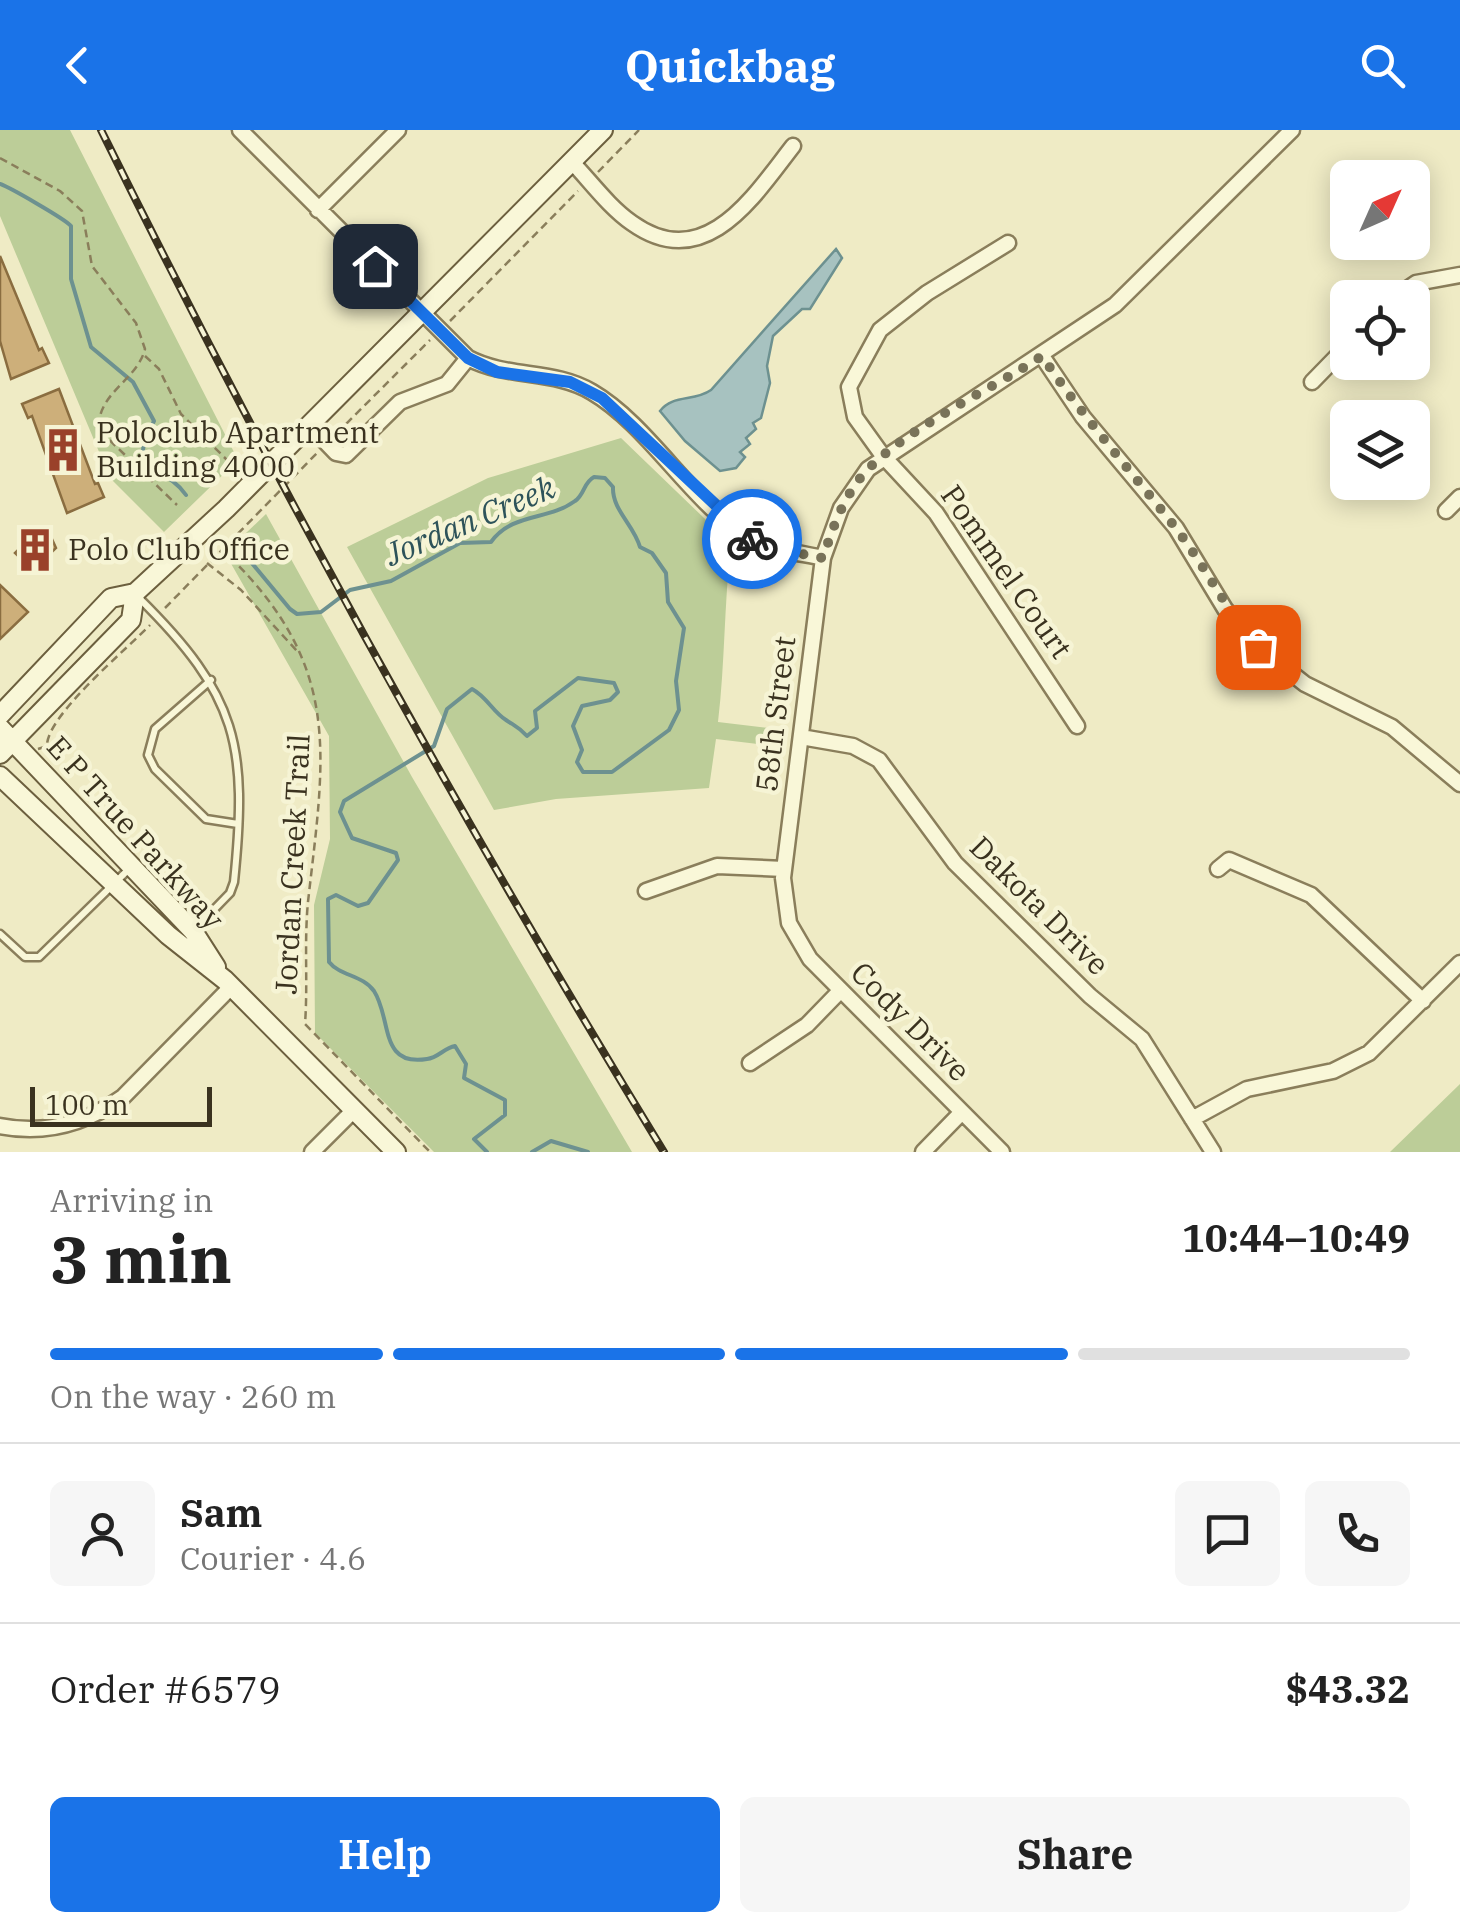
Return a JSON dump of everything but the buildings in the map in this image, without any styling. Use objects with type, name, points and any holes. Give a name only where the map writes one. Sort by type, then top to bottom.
[{"type":"main road","points":[[0,715],[111,598],[135,593],[250,484],[604,130]]},
{"type":"main road","points":[[7,748],[130,620],[135,593]]},
{"type":"main road","name":"E P True Parkway","points":[[0,728],[7,748],[29,758],[131,867],[186,938],[396,1152]]},
{"type":"main road","name":"E P True Parkway","points":[[0,776],[114,884],[186,938]]},
{"type":"street","points":[[240,130],[468,358],[497,372],[552,378],[586,388],[614,408],[738,530],[772,548],[823,558]]},
{"type":"street","points":[[318,210],[398,130]]},
{"type":"street","name":"58th Street","points":[[788,923],[782,898],[800,737],[823,558],[840,508],[857,482],[882,456],[1042,356],[1126,295],[1292,130]]},
{"type":"street","points":[[572,162],[632,223],[662,236],[693,238],[736,218],[792,146]]},
{"type":"street","name":"Pommel Court","points":[[1008,244],[906,308],[880,330],[849,388],[855,417],[882,456],[936,513],[1077,726]]},
{"type":"street","points":[[1430,280],[1460,275]]},
{"type":"street","points":[[1042,356],[1083,417],[1176,528],[1226,609],[1258,647],[1306,684],[1392,727],[1457,775]]},
{"type":"street","points":[[309,425],[336,453],[346,455],[400,402],[447,384],[468,358]]},
{"type":"street","points":[[1312,382],[1330,364]]},
{"type":"street","points":[[1446,511],[1460,497]]},
{"type":"street","name":"Dakota Drive","points":[[800,737],[853,746],[879,760],[955,863],[1090,996],[1142,1039],[1213,1152]]},
{"type":"street","points":[[1218,869],[1229,860],[1311,895],[1423,1001]]},
{"type":"street","points":[[646,891],[717,866],[784,868]]},
{"type":"street","name":"Cody Drive","points":[[788,923],[810,958],[840,991],[1002,1152]]},
{"type":"street","points":[[1192,1119],[1247,1089],[1346,1066],[1369,1054],[1460,963]]},
{"type":"street","points":[[0,1126],[43,1130],[105,1110],[228,983]]},
{"type":"street","points":[[750,1062],[807,1025],[840,991]]},
{"type":"street","points":[[312,1152],[354,1110]]},
{"type":"street","points":[[923,1152],[962,1112]]},
{"type":"lane","points":[[135,593],[211,680],[226,708],[237,748],[238,824],[233,888],[186,938]]},
{"type":"lane","points":[[211,680],[155,730],[148,755],[155,768],[206,818],[238,824]]},
{"type":"lane","points":[[0,934],[25,957],[39,957],[131,867]]},
{"type":"path","points":[[596,173],[639,130]]},
{"type":"path","points":[[0,158],[60,191],[82,211],[92,266],[142,334],[144,356],[99,412],[102,436],[177,504]]},
{"type":"path","points":[[450,320],[583,186]]},
{"type":"path","points":[[29,758],[47,746],[50,732],[74,702],[206,563],[428,341]]},
{"type":"path","points":[[144,356],[159,369],[181,414],[250,484]]},
{"type":"path","name":"Jordan Creek Trail","points":[[230,558],[275,605],[315,694],[323,764],[306,937],[306,1024],[430,1152]]},
{"type":"path","name":"Jordan Creek Trail","points":[[206,563],[241,590],[285,642],[298,651]]},
{"type":"green space","points":[[0,130],[70,130],[238,460],[164,532],[110,478],[0,216]]},
{"type":"green space","points":[[621,438],[731,544],[718,722],[786,730],[784,747],[716,739],[709,788],[556,799],[494,810],[347,547],[488,478]]},
{"type":"green space","points":[[266,514],[412,777],[632,1152],[434,1152],[315,1033],[314,905],[330,839],[329,736],[225,553]]},
{"type":"green space","points":[[1460,1084],[1460,1152],[1390,1152]]},
{"type":"water","points":[[836,249],[842,258],[810,309],[802,309],[773,336],[767,366],[770,383],[761,418],[753,423],[756,429],[746,438],[750,444],[740,452],[745,457],[736,468],[720,471],[685,441],[660,411],[671,402],[711,390]]},
{"type":"waterway","name":"Jordan Creek","points":[[0,184],[71,226],[71,279],[91,347],[133,382],[154,421],[146,439],[144,461],[186,495]]},
{"type":"waterway","name":"Jordan Creek","points":[[241,550],[290,609],[297,614],[321,612],[350,590],[391,581],[460,543],[491,542],[520,521],[565,507],[578,498],[594,477],[605,478],[613,487],[616,503],[640,547],[652,553],[666,573],[668,602],[684,628],[676,681],[679,710],[669,730],[612,772],[583,772],[577,762],[582,750],[573,726],[582,706],[610,700],[618,692],[614,683],[578,678],[535,711],[537,728],[527,736],[472,689],[447,709],[434,746],[344,801],[340,812],[352,838],[396,853],[398,860],[368,903],[358,906],[336,895],[328,899],[329,962],[374,991],[389,1039],[401,1056],[427,1059],[455,1046],[466,1064],[464,1078],[505,1100],[505,1115],[474,1139],[487,1152]]},
{"type":"waterway","name":"Jordan Creek","points":[[532,1152],[551,1141],[588,1152]]},
{"type":"railway","points":[[101,130],[233,390],[371,647],[664,1152]]},
{"type":"way so far","points":[[752,539],[772,548],[823,558],[840,508],[857,482],[882,456],[1042,356],[1083,417],[1176,528],[1226,609],[1258,647]]},
{"type":"place","name":"Poloclub Apartment Building 4000","points":[[63,450]]},
{"type":"place","name":"Polo Club Office","points":[[35,550]]},
{"type":"route","points":[[375,266],[468,358],[497,372],[570,382],[602,398],[738,530],[752,539]]}]
